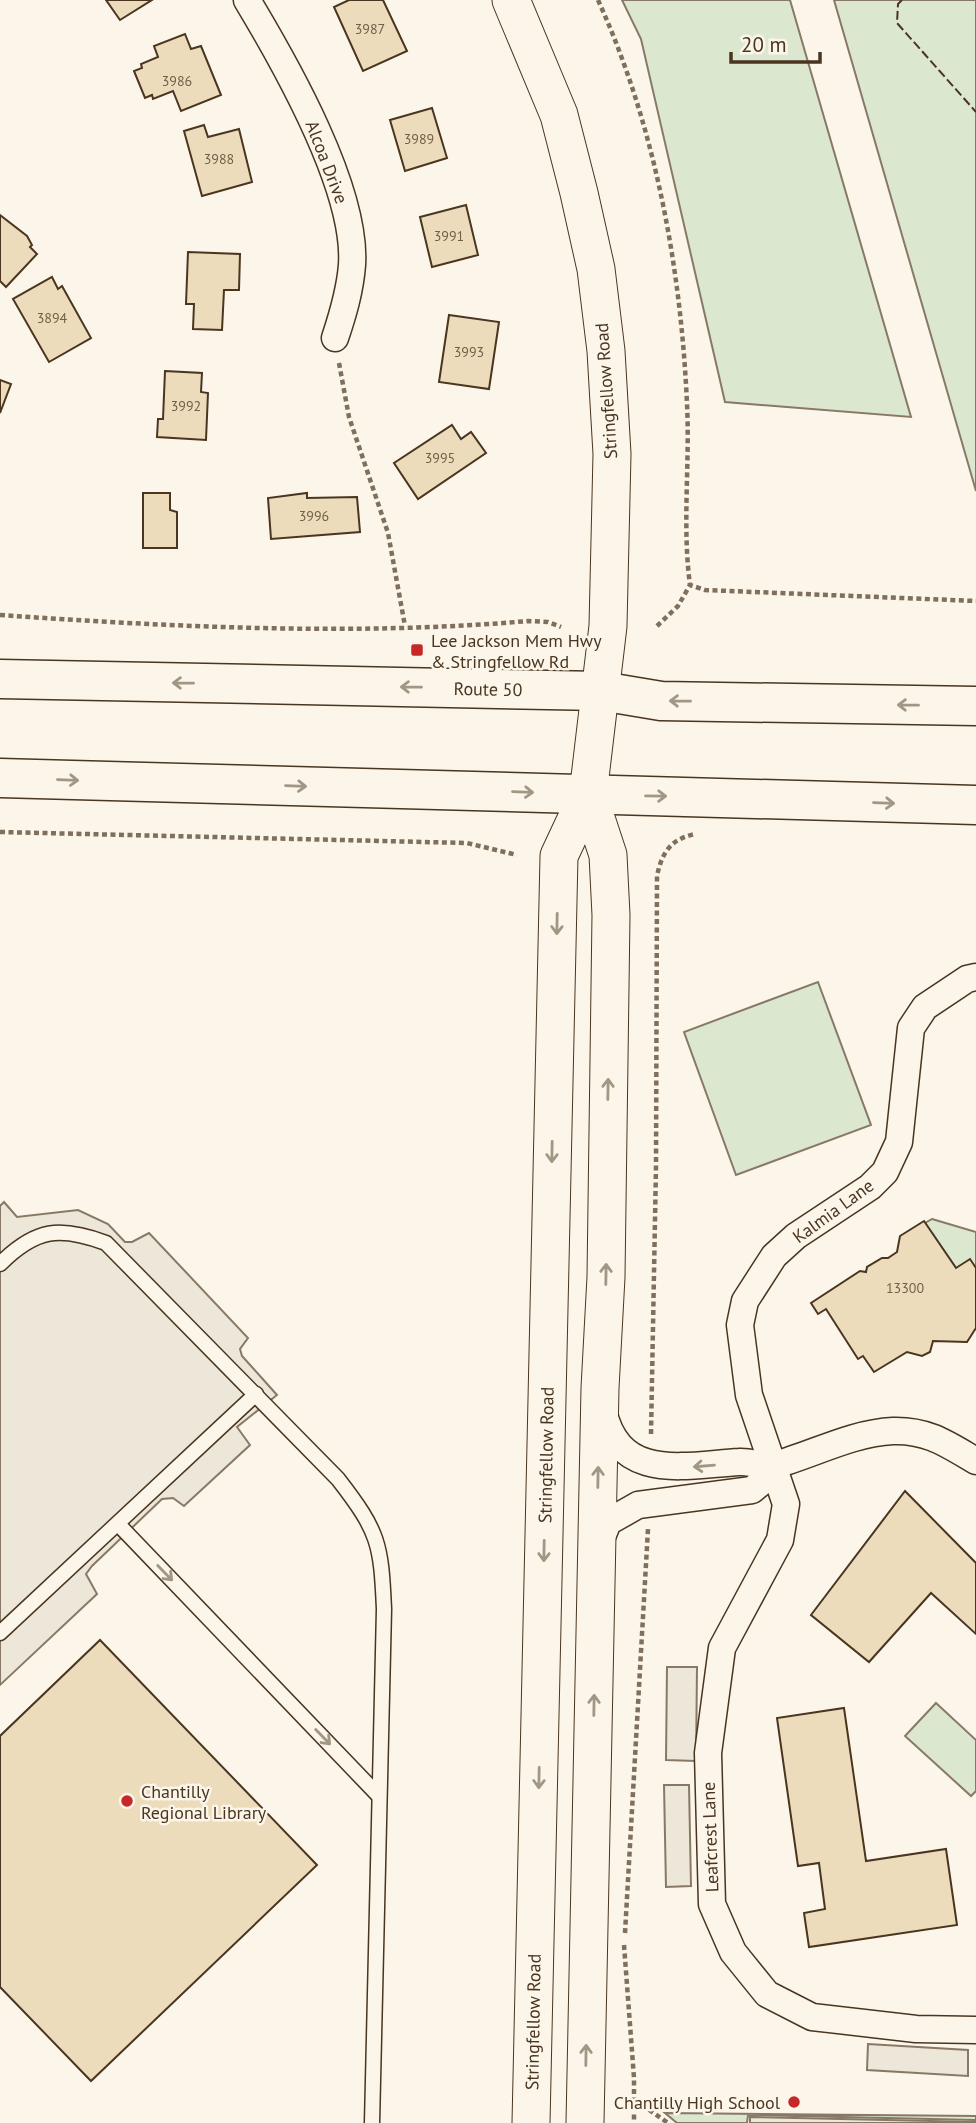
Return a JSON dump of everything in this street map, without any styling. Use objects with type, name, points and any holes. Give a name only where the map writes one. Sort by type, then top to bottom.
[{"type":"highway","name":"Route 50","points":[[0,679],[601,691],[661,701],[976,706]]},
{"type":"highway","points":[[0,778],[976,805]]},
{"type":"main road","name":"Stringfellow Road","points":[[511,0],[559,114],[596,269],[612,454],[608,626],[588,794],[559,856],[531,2123]]},
{"type":"main road","name":"Stringfellow Road","points":[[584,2123],[600,1388],[606,1290],[611,915],[608,855],[588,794]]},
{"type":"street","name":"Alcoa Drive","points":[[247,0],[282,58],[314,124],[346,209],[352,263],[347,302],[335,338]]},
{"type":"street","name":"Kalmia Lane","points":[[771,1466],[749,1395],[743,1359],[740,1325],[745,1301],[774,1256],[796,1236],[870,1187],[885,1172],[899,1142],[911,1028],[925,1007],[967,979],[976,977]]},
{"type":"street","points":[[600,1388],[608,1427],[617,1443],[623,1450],[649,1463],[700,1468],[757,1461],[771,1466],[852,1438],[893,1432],[934,1436],[976,1461]]},
{"type":"street","points":[[596,1558],[608,1522],[628,1509],[752,1490],[763,1481],[771,1466]]},
{"type":"street","name":"Leafcrest Lane","points":[[771,1466],[786,1504],[780,1540],[722,1648],[708,1753],[712,1904],[733,1952],[766,1994],[812,2017],[916,2029],[976,2030]]},
{"type":"lane","points":[[0,1264],[40,1234],[71,1232],[106,1243],[338,1479],[368,1518],[382,1554],[384,1609],[372,2123]]},
{"type":"lane","points":[[0,1633],[256,1394]]},
{"type":"lane","points":[[118,1524],[378,1795]]},
{"type":"path","points":[[598,0],[639,115],[674,262],[682,328],[687,406],[685,558],[690,585],[678,606],[657,626]]},
{"type":"path","points":[[335,338],[347,411],[388,533],[405,626]]},
{"type":"path","points":[[690,585],[705,590],[976,601]]},
{"type":"path","points":[[0,615],[187,624],[405,626],[528,621],[548,622],[561,627]]},
{"type":"path","points":[[0,832],[467,842],[517,855]]},
{"type":"path","points":[[649,1446],[656,1166],[657,876],[661,856]]},
{"type":"path","points":[[634,2123],[624,1941],[649,1518]]},
{"type":"path","points":[[634,2099],[668,2123]]},
{"type":"green space","points":[[622,0],[790,0],[911,417],[725,402],[641,39]]},
{"type":"green space","points":[[834,0],[976,0],[976,491]]},
{"type":"green space","points":[[818,982],[871,1125],[736,1175],[684,1032]]},
{"type":"green space","points":[[932,1219],[976,1232],[976,1268],[956,1268],[925,1223]]},
{"type":"green space","points":[[936,1703],[976,1740],[976,1791],[971,1796],[905,1736]]},
{"type":"green space","points":[[665,2113],[976,2116],[976,2120],[748,2115],[747,2123],[677,2123]]},
{"type":"shaded area","points":[[4,1202],[17,1217],[78,1210],[108,1224],[125,1242],[132,1242],[149,1233],[248,1338],[240,1349],[242,1356],[277,1395],[237,1427],[250,1445],[184,1506],[173,1498],[162,1499],[92,1566],[86,1574],[97,1594],[0,1685],[0,1206]]},
{"type":"shaded area","points":[[667,1667],[697,1667],[696,1761],[666,1760]]},
{"type":"shaded area","points":[[664,1785],[689,1785],[691,1886],[666,1887]]},
{"type":"shaded area","points":[[868,2044],[968,2050],[968,2076],[867,2070]]},
{"type":"shaded area","points":[[750,2117],[976,2122],[976,2123],[750,2123]]},
{"type":"building","points":[[106,0],[152,0],[120,20]]},
{"type":"building","points":[[349,0],[383,0],[407,51],[363,71],[334,7]]},
{"type":"building","points":[[185,34],[191,49],[201,46],[221,95],[181,111],[173,91],[153,99],[152,95],[145,98],[134,71],[142,68],[141,64],[158,57],[154,46]]},
{"type":"building","points":[[432,108],[447,158],[405,171],[390,120]]},
{"type":"building","points":[[204,125],[208,137],[239,129],[252,182],[202,196],[184,131]]},
{"type":"building","points":[[466,205],[478,255],[432,267],[420,217]]},
{"type":"building","points":[[0,215],[27,236],[32,245],[30,247],[37,254],[6,287],[0,281]]},
{"type":"building","points":[[188,252],[240,254],[239,290],[224,290],[222,330],[193,329],[194,304],[186,304]]},
{"type":"building","points":[[52,277],[58,289],[62,286],[91,338],[49,362],[13,299]]},
{"type":"building","points":[[449,315],[499,322],[489,389],[439,382]]},
{"type":"building","points":[[165,371],[202,373],[201,392],[208,393],[206,440],[157,437],[158,419],[163,419]]},
{"type":"building","points":[[0,380],[11,384],[0,413]]},
{"type":"building","points":[[452,425],[461,439],[471,432],[486,453],[418,499],[394,463]]},
{"type":"building","points":[[143,493],[170,493],[170,510],[177,512],[177,548],[143,548]]},
{"type":"building","points":[[307,493],[307,498],[357,497],[360,532],[271,539],[268,498]]},
{"type":"building","points":[[924,1221],[956,1268],[970,1259],[976,1268],[976,1328],[967,1342],[933,1341],[930,1352],[922,1356],[907,1352],[874,1372],[863,1356],[858,1359],[826,1309],[818,1314],[811,1303],[860,1271],[866,1272],[867,1267],[897,1252],[900,1236]]},
{"type":"building","points":[[905,1491],[976,1563],[976,1634],[931,1593],[869,1662],[811,1615]]},
{"type":"building","name":"Chantilly Regional Library","points":[[100,1640],[317,1865],[91,2081],[0,1987],[0,1736]]},
{"type":"building","points":[[844,1708],[866,1861],[946,1849],[957,1925],[809,1947],[804,1913],[825,1909],[819,1863],[798,1866],[777,1718]]},
{"type":"fence","points":[[902,0],[898,4],[897,23],[976,112]]},
{"type":"place","name":"Lee Jackson Mem Hwy & Stringfellow Rd","points":[[417,650]]},
{"type":"place","name":"Chantilly Regional Library","points":[[127,1801]]},
{"type":"place","name":"Chantilly High School","points":[[794,2102]]}]
